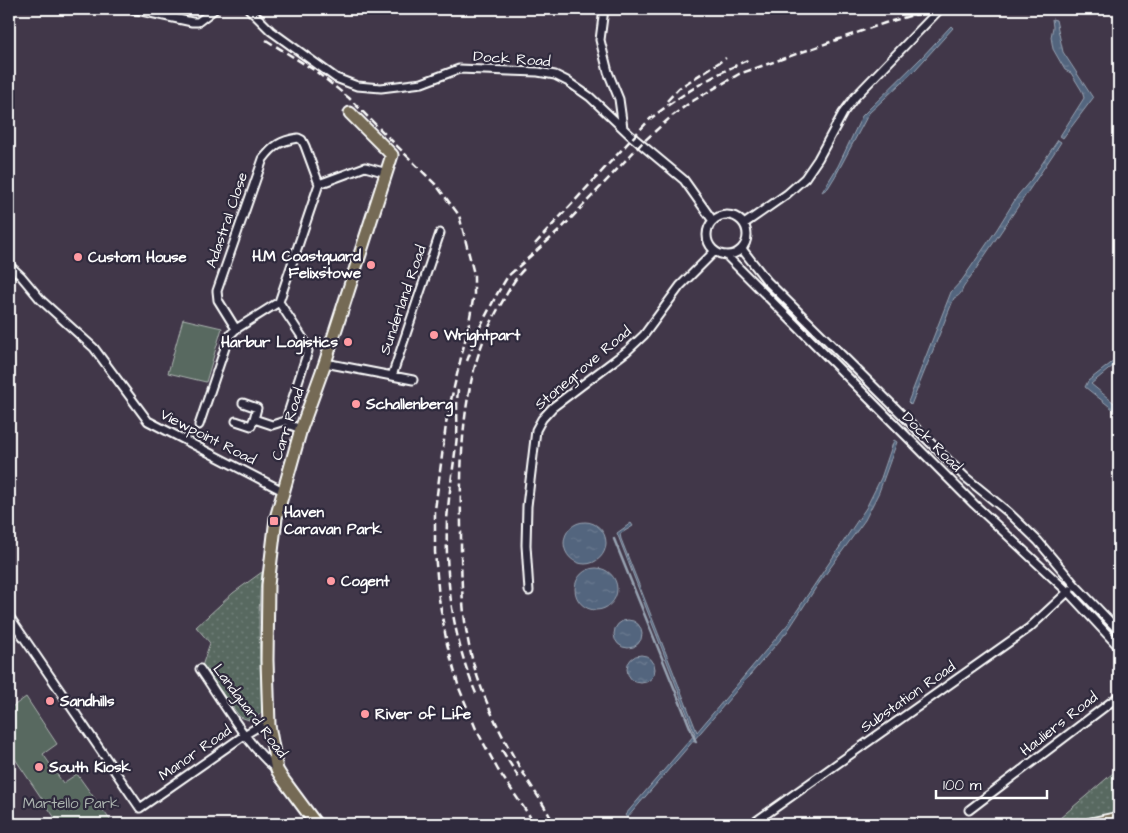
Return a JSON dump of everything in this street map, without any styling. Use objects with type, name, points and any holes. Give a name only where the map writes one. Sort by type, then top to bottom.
[{"type":"main road","name":"Carr Road","points":[[316,824],[288,788],[278,770],[269,725],[267,660],[268,586],[276,518],[283,491],[301,429],[325,362],[392,155],[350,114]]},
{"type":"main road","points":[[1091,824],[1119,818]]},
{"type":"street","points":[[132,9],[198,22],[216,9]]},
{"type":"street","name":"Dock Road","points":[[249,9],[271,31],[336,78],[357,86],[381,88],[422,83],[459,69],[538,72],[555,75],[567,80],[590,97],[684,180],[712,221]]},
{"type":"street","points":[[604,9],[600,40],[608,72],[619,99],[623,128]]},
{"type":"street","points":[[744,224],[787,194],[804,178],[818,159],[843,113],[855,97],[940,9]]},
{"type":"street","name":"Adastral Close","points":[[236,329],[218,300],[217,292],[263,159],[275,145],[298,138],[302,140],[305,146],[319,184]]},
{"type":"street","points":[[199,425],[228,336],[278,302],[319,184],[365,167],[387,173]]},
{"type":"street","points":[[725,215],[734,216],[744,224],[747,237],[742,248],[736,253],[726,255],[715,251],[710,246],[707,237],[712,221],[725,215]]},
{"type":"street","name":"Sunderland Road","points":[[392,376],[440,233]]},
{"type":"street","name":"Dock Road","points":[[742,248],[767,281],[965,477],[1008,512],[1032,535],[1057,561],[1075,585],[1119,631]]},
{"type":"street","name":"Stonegrove Road","points":[[529,591],[526,545],[528,506],[536,430],[542,419],[553,407],[627,351],[644,335],[680,286],[715,251]]},
{"type":"street","name":"Dock Road","points":[[726,255],[974,504],[1068,592],[1119,647]]},
{"type":"street","name":"Viewpoint Road","points":[[9,265],[41,300],[94,348],[148,421],[283,491]]},
{"type":"street","points":[[278,302],[306,343],[308,351],[288,413],[290,425],[301,429]]},
{"type":"street","points":[[325,362],[413,380]]},
{"type":"street","points":[[236,421],[251,426],[254,419],[257,408],[243,403]]},
{"type":"street","points":[[254,419],[272,425],[288,420]]},
{"type":"street","name":"Substation Road","points":[[752,824],[1029,628],[1075,585]]},
{"type":"street","name":"Manor Road","points":[[9,616],[140,808],[246,734],[256,728],[269,725]]},
{"type":"street","name":"Landguard Road","points":[[200,669],[266,761],[278,770]]},
{"type":"street","name":"Hauliers Road","points":[[969,810],[1119,696]]},
{"type":"green space","points":[[183,319],[222,328],[206,382],[168,373]]},
{"type":"green space","points":[[262,572],[259,625],[262,712],[249,720],[240,717],[202,666],[210,643],[196,627],[233,593]]},
{"type":"green space","name":"Martello Park","points":[[26,697],[57,744],[43,754],[63,783],[77,774],[113,824],[59,824],[9,750],[9,709]]},
{"type":"green space","points":[[1119,768],[1119,818],[1091,824],[1053,824]]},
{"type":"water","points":[[1052,19],[1056,20],[1063,52],[1093,98],[1063,138],[1060,136],[1084,98],[1071,73],[1065,70],[1053,49],[1051,37]]},
{"type":"water","points":[[951,26],[953,28],[915,70],[869,113],[836,175],[828,188],[822,192],[838,166],[862,116]]},
{"type":"water","points":[[1058,140],[1061,142],[1054,153],[959,296],[954,298],[911,405],[908,402],[951,292],[962,280],[1018,195],[1031,180]]},
{"type":"water","points":[[1119,357],[1119,361],[1091,384],[1119,407],[1119,414],[1085,387],[1088,381]]},
{"type":"water","points":[[894,440],[897,442],[879,492],[865,520],[817,586],[787,632],[627,818],[625,815],[695,734],[617,533],[631,523],[633,526],[620,534],[621,539],[697,732],[788,624],[866,508],[881,478]]},
{"type":"water","points":[[581,522],[589,522],[600,528],[606,543],[600,558],[589,564],[581,564],[570,558],[564,547],[564,539],[570,528]]},
{"type":"water","points":[[592,568],[600,568],[611,574],[617,589],[611,604],[600,610],[592,610],[581,604],[575,593],[575,585],[581,574]]},
{"type":"water","points":[[628,620],[638,624],[642,634],[638,644],[628,648],[618,644],[614,634],[618,624]]},
{"type":"water","points":[[641,655],[651,659],[655,669],[651,679],[641,683],[631,679],[627,669],[631,659]]},
{"type":"waterway","points":[[614,539],[696,742]]},
{"type":"railway","points":[[467,361],[480,327],[508,276],[560,230],[642,143],[691,102],[739,74],[885,23],[913,15],[953,9]]},
{"type":"railway","points":[[266,40],[314,70],[349,98],[436,185],[459,215],[474,274],[474,294],[447,417],[435,510],[435,552],[439,599],[447,644],[459,688],[476,729],[498,770],[535,824]]},
{"type":"railway","points":[[667,101],[679,88],[726,58]]},
{"type":"railway","points":[[535,244],[650,119],[697,86],[748,60]]},
{"type":"railway","points":[[524,269],[511,286],[488,330],[471,384],[466,413],[461,470],[463,607],[469,646],[484,695],[508,746],[554,824]]},
{"type":"railway","points":[[458,390],[457,436],[447,520],[447,565],[456,632],[477,696]]},
{"type":"railway","points":[[502,750],[520,780]]},
{"type":"place","name":"Custom House","points":[[78,257]]},
{"type":"place","name":"H.M Coastguard Felixstowe","points":[[371,265]]},
{"type":"place","name":"Wrightpart","points":[[434,335]]},
{"type":"place","name":"Harbur Logistics","points":[[348,342]]},
{"type":"place","name":"Schallenberg","points":[[356,404]]},
{"type":"place","name":"Haven Caravan Park","points":[[274,521]]},
{"type":"place","name":"Cogent","points":[[331,581]]},
{"type":"place","name":"Sandhills","points":[[50,701]]},
{"type":"place","name":"River of Life","points":[[365,714]]},
{"type":"place","name":"South Kiosk","points":[[39,767]]}]
